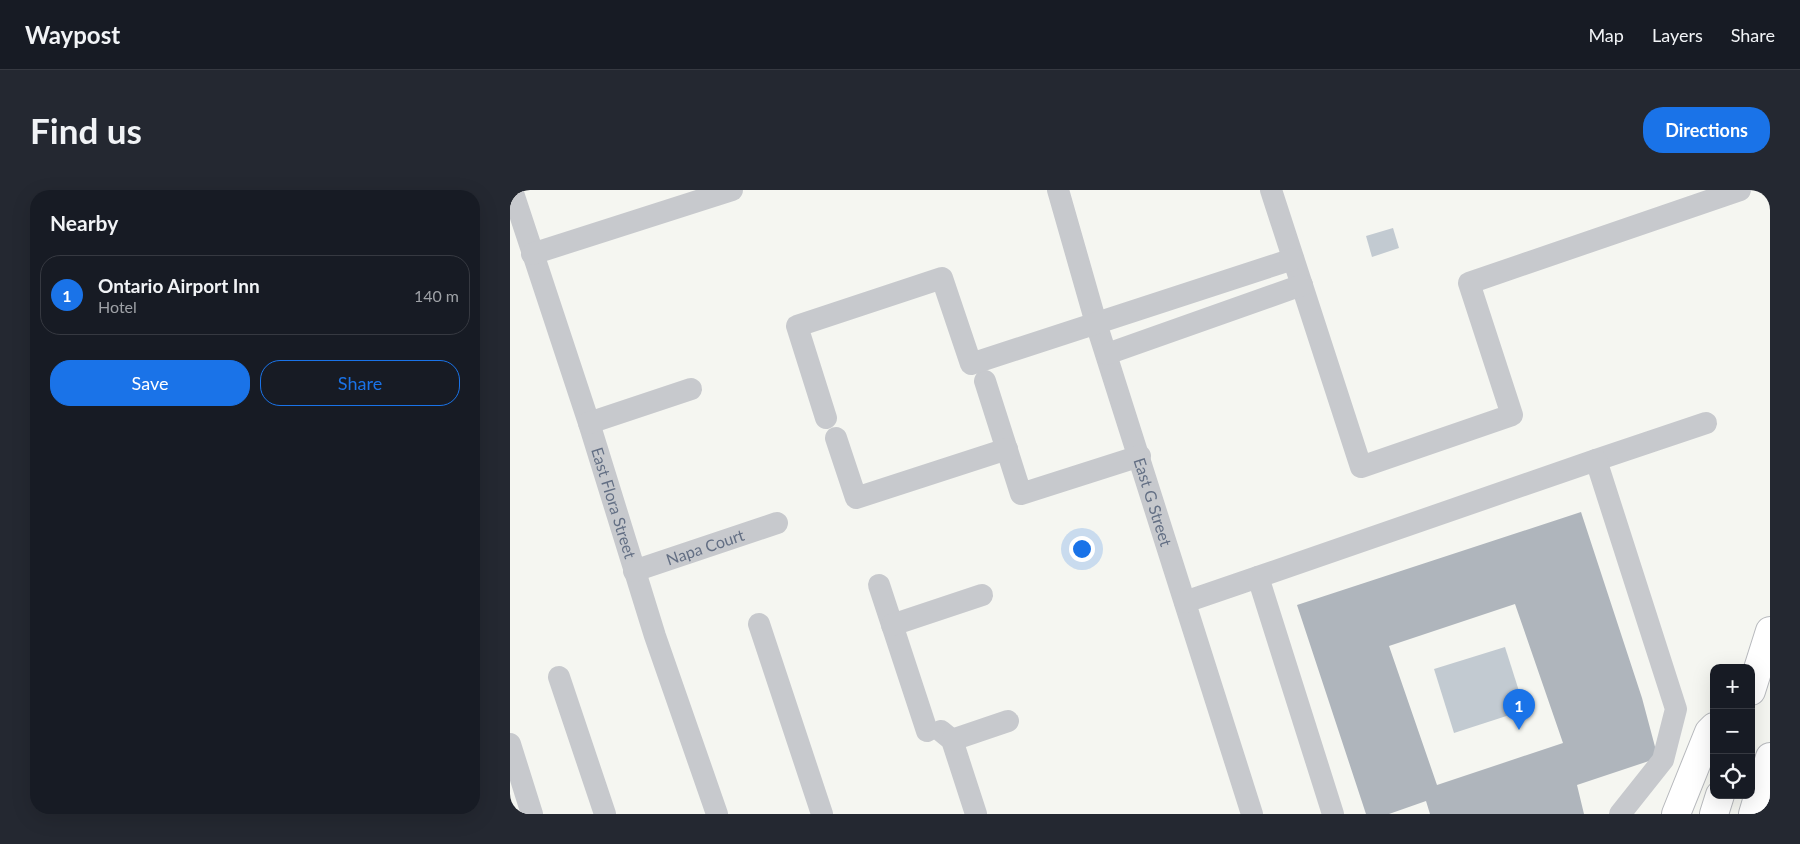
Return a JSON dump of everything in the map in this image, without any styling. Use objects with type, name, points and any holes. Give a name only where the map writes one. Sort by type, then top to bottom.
[{"type":"highway","points":[[1755,678],[1770,631]]},
{"type":"highway","points":[[1676,814],[1710,732]]},
{"type":"highway","points":[[1752,814],[1770,757]]},
{"type":"highway","points":[[1714,814],[1719,799]]},
{"type":"street","name":"East Flora Street","points":[[512,190],[589,423],[634,572],[717,814]]},
{"type":"street","points":[[532,254],[732,190]]},
{"type":"street","name":"East G Street","points":[[1058,190],[1096,323],[1140,456],[1252,814]]},
{"type":"street","points":[[1271,190],[1361,467],[1512,415],[1469,283],[1740,190]]},
{"type":"street","points":[[1007,449],[856,498],[797,326],[942,278],[971,364],[1293,259]]},
{"type":"street","points":[[1226,282],[1234,308]]},
{"type":"street","points":[[1107,354],[1302,285]]},
{"type":"street","points":[[985,381],[1021,494],[1140,456]]},
{"type":"street","points":[[589,423],[691,389]]},
{"type":"street","points":[[1185,602],[1706,423]]},
{"type":"street","points":[[1596,460],[1676,709],[1663,760],[1620,814]]},
{"type":"street","name":"Napa Court","points":[[634,572],[777,523]]},
{"type":"street","points":[[1258,577],[1333,814]]},
{"type":"street","points":[[879,585],[892,625],[976,814]]},
{"type":"street","points":[[892,625],[982,595]]},
{"type":"street","points":[[759,624],[822,814]]},
{"type":"street","points":[[559,677],[604,814]]},
{"type":"street","points":[[940,734],[1008,720]]},
{"type":"street","points":[[510,744],[532,814]]},
{"type":"shaded area","points":[[1393,228],[1399,248],[1372,257],[1366,236]]},
{"type":"shaded area","points":[[1505,647],[1525,710],[1454,733],[1434,669]]},
{"type":"building","points":[[1581,512],[1642,698],[1658,758],[1577,785],[1584,814],[1430,814],[1426,801],[1389,814],[1366,814],[1297,605]],"holes":[[[1515,604],[1563,743],[1437,785],[1389,646]]]},
{"type":"place","name":"Ontario Airport Inn","points":[[1519,730]]}]
